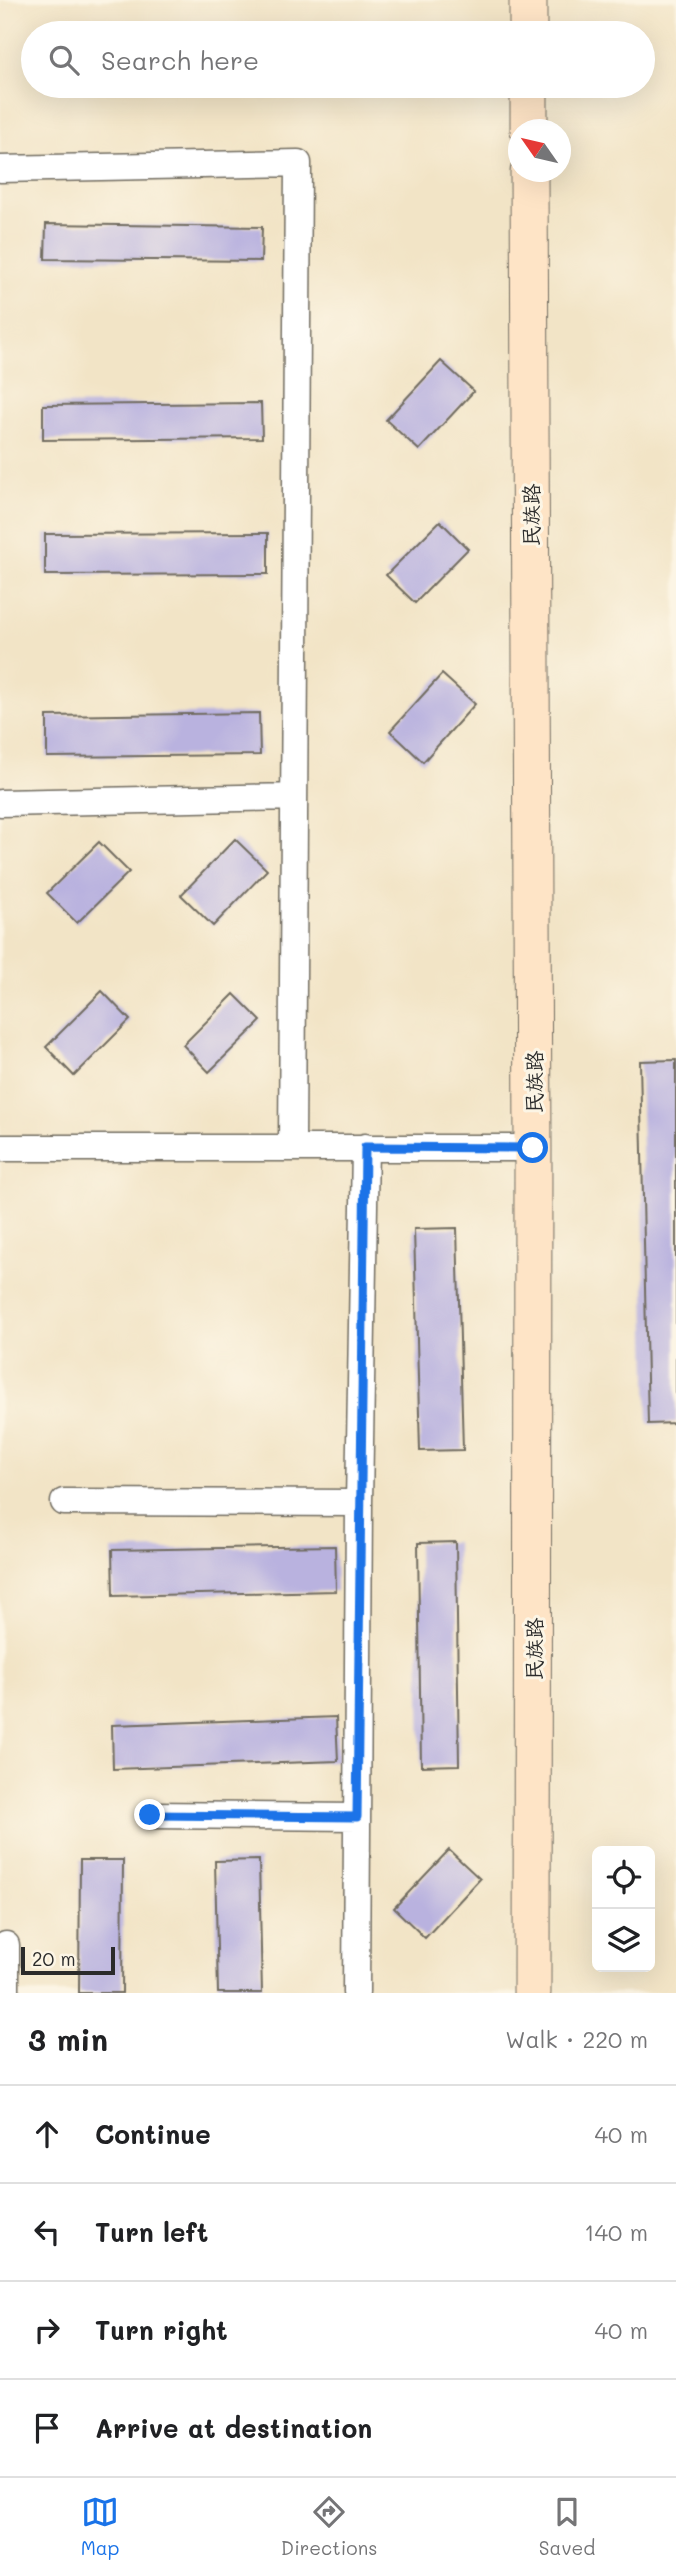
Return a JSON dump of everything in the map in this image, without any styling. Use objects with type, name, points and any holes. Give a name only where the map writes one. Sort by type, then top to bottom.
[{"type":"street","points":[[528,0],[528,21]]},
{"type":"street","points":[[528,98],[529,119]]},
{"type":"street","points":[[0,169],[298,163],[292,1146]]},
{"type":"street","name":"民族路","points":[[529,182],[533,1148],[532,1993]]},
{"type":"street","points":[[0,803],[294,797]]},
{"type":"street","points":[[356,1993],[359,1503],[365,1147]]},
{"type":"street","points":[[0,1148],[533,1148]]},
{"type":"street","points":[[64,1503],[359,1503]]},
{"type":"street","points":[[150,1815],[357,1817]]},
{"type":"street","points":[[6,1945],[6,1993]]},
{"type":"building","points":[[46,224],[262,227],[261,261],[45,259]]},
{"type":"building","points":[[441,361],[474,391],[419,450],[386,420]]},
{"type":"building","points":[[261,403],[262,438],[43,440],[43,405]]},
{"type":"building","points":[[440,521],[468,549],[415,603],[386,575]]},
{"type":"building","points":[[268,533],[268,574],[45,575],[45,534]]},
{"type":"building","points":[[442,674],[475,704],[423,762],[390,731]]},
{"type":"building","points":[[259,713],[260,755],[47,757],[47,716]]},
{"type":"building","points":[[235,839],[267,870],[213,926],[181,895]]},
{"type":"building","points":[[99,842],[129,872],[77,923],[47,893]]},
{"type":"building","points":[[102,991],[130,1020],[74,1076],[46,1047]]},
{"type":"building","points":[[234,994],[261,1021],[209,1072],[183,1045]]},
{"type":"building","points":[[676,1060],[676,1423],[648,1424],[640,1061]]},
{"type":"building","points":[[457,1228],[463,1450],[420,1451],[414,1229]]},
{"type":"building","points":[[456,1542],[459,1765],[421,1766],[418,1543]]},
{"type":"building","points":[[335,1546],[336,1591],[113,1596],[112,1550]]},
{"type":"building","points":[[336,1717],[338,1761],[113,1769],[112,1725]]},
{"type":"building","points":[[449,1850],[480,1879],[425,1938],[394,1908]]},
{"type":"building","points":[[80,1860],[123,1860],[122,1993],[79,1993]]},
{"type":"building","points":[[259,1860],[262,1993],[218,1993],[215,1861]]},
{"type":"route","points":[[150,1815],[357,1817],[365,1147],[533,1148]]}]
